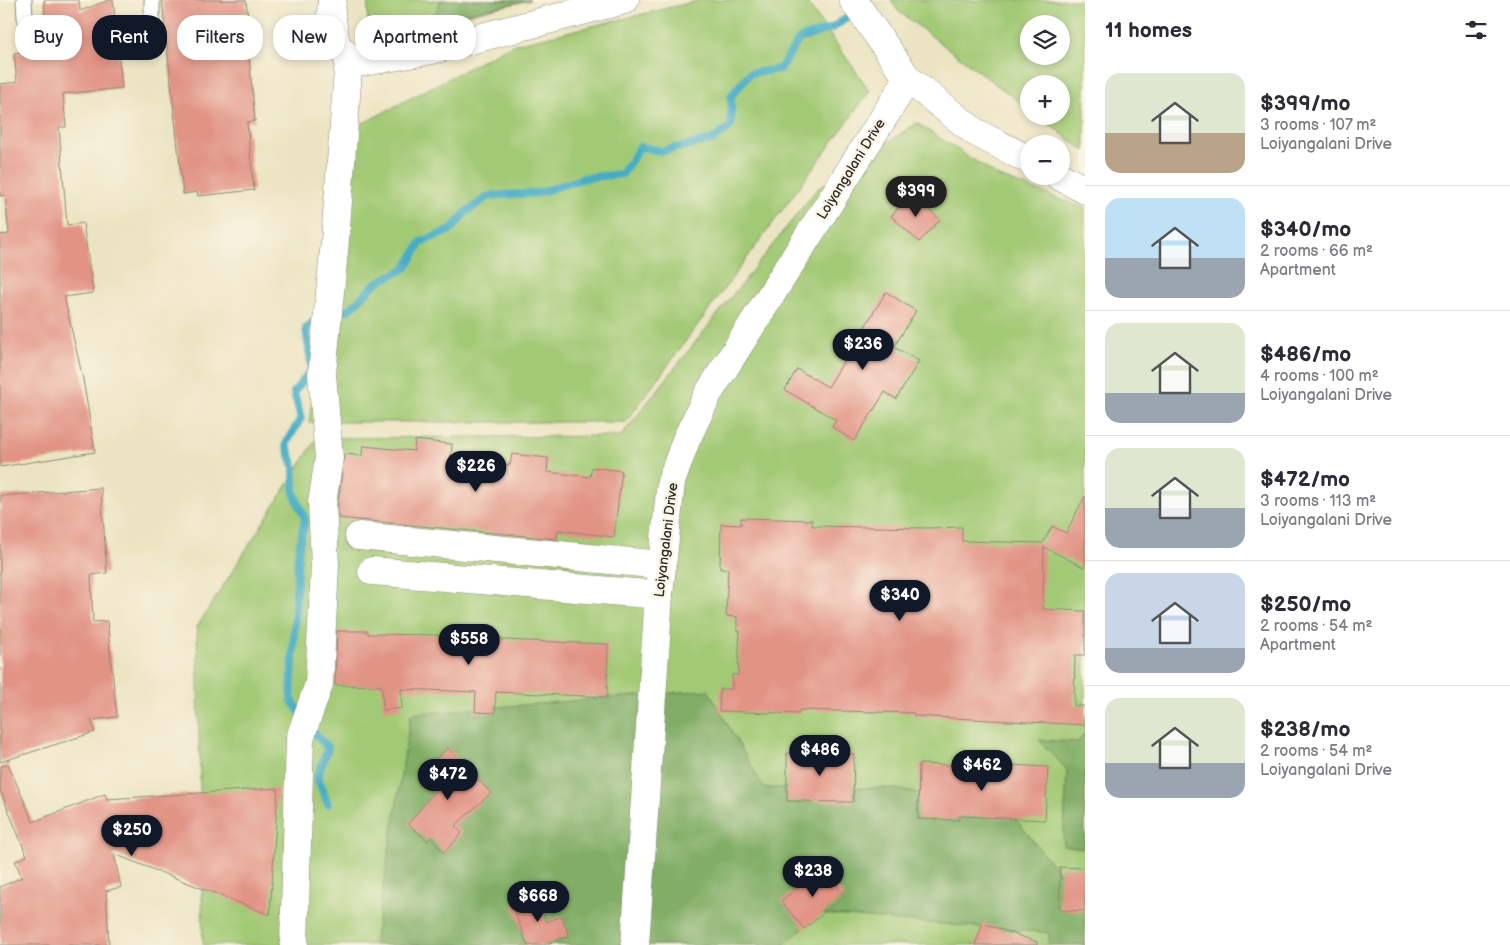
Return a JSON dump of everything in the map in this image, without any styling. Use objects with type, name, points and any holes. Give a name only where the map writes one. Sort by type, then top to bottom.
[{"type":"street","points":[[332,0],[331,14],[336,45],[350,57],[364,62],[432,50],[625,0]]},
{"type":"street","points":[[853,0],[908,79],[976,132],[1020,155]]},
{"type":"street","points":[[294,945],[300,738],[319,684],[322,639],[325,541],[322,503],[329,458],[322,374],[350,57]]},
{"type":"street","name":"Loiyangalani Drive","points":[[636,945],[659,595],[671,482],[686,440],[708,394],[908,79]]},
{"type":"street","points":[[1070,182],[1085,190]]},
{"type":"street","points":[[359,536],[662,566]]},
{"type":"street","points":[[372,572],[659,595]]},
{"type":"lane","points":[[24,0],[25,15]]},
{"type":"lane","points":[[152,0],[152,15]]},
{"type":"green space","points":[[368,0],[530,0],[464,15],[368,15]]},
{"type":"green space","points":[[441,0],[530,0],[463,15],[435,15]]},
{"type":"green space","points":[[702,0],[805,0],[870,91],[626,422],[309,422],[352,129],[512,45]]},
{"type":"green space","points":[[891,0],[1085,0],[1085,151],[1070,140],[1070,135],[1064,135],[1050,125],[1070,125],[1070,75],[1020,75],[1020,102],[898,11]]},
{"type":"green space","points":[[917,123],[999,177],[1085,208],[1085,945],[203,945],[197,627],[317,438],[621,436],[817,189]]},
{"type":"green space","points":[[708,690],[764,788],[890,788],[1009,811],[1085,905],[1085,945],[1049,945],[1049,933],[820,914],[783,945],[374,945],[411,714]]},
{"type":"green space","points":[[1085,733],[1085,849],[1063,846],[1067,770],[1039,740],[1078,742]]},
{"type":"building","points":[[44,0],[79,0],[80,11],[113,0],[115,15],[92,15],[92,60],[119,60],[122,88],[63,94],[66,127],[59,127],[67,225],[83,223],[93,293],[64,297],[83,379],[95,452],[0,467],[0,235],[9,234],[5,195],[0,196],[0,84],[17,82],[14,53],[15,60],[82,60],[82,15],[45,15]]},
{"type":"building","points":[[162,0],[246,0],[248,15],[177,15],[177,60],[249,60],[255,121],[247,122],[254,190],[198,196],[197,192],[183,194],[167,46],[167,15],[164,15]]},
{"type":"building","points":[[912,194],[940,220],[919,242],[891,216]]},
{"type":"building","points":[[886,292],[916,311],[894,347],[919,361],[896,399],[885,392],[854,441],[832,427],[836,420],[785,390],[797,369],[828,387]]},
{"type":"building","points":[[415,440],[452,444],[451,458],[510,465],[512,454],[548,458],[547,472],[590,477],[592,467],[622,471],[614,537],[558,530],[557,539],[338,518],[344,454],[362,456],[363,446],[414,451]]},
{"type":"building","points":[[101,488],[107,573],[91,575],[93,622],[107,621],[117,717],[91,720],[95,732],[0,762],[0,496]]},
{"type":"building","points":[[1085,496],[1085,568],[1044,547],[1043,609],[1085,611],[1085,655],[1075,655],[1074,706],[1085,706],[1085,725],[914,716],[914,713],[799,710],[799,714],[719,711],[720,689],[732,689],[732,675],[738,675],[740,631],[737,631],[737,617],[726,616],[728,569],[720,569],[721,524],[741,525],[741,518],[812,520],[812,526],[962,527],[962,541],[1043,543],[1052,526],[1066,533]]},
{"type":"building","points":[[337,631],[368,631],[368,634],[438,635],[438,637],[502,638],[502,640],[608,644],[607,697],[496,692],[495,713],[475,712],[476,692],[401,689],[402,708],[383,710],[382,686],[335,685]]},
{"type":"building","points":[[448,748],[491,793],[455,826],[462,833],[444,853],[431,837],[428,841],[408,824],[439,786],[424,770]]},
{"type":"building","points":[[787,753],[854,754],[853,802],[787,801]]},
{"type":"building","points":[[8,764],[33,822],[105,794],[107,799],[278,788],[270,915],[114,854],[121,887],[106,891],[109,945],[0,945],[0,887],[22,877],[15,861],[27,856],[0,790],[0,767]]},
{"type":"building","points":[[919,764],[987,766],[988,764],[1048,767],[1045,820],[959,816],[959,820],[918,819]]},
{"type":"building","points":[[1060,867],[1085,868],[1085,911],[1059,910]]},
{"type":"building","points":[[822,868],[845,896],[804,929],[781,901]]},
{"type":"building","points":[[536,895],[546,922],[562,916],[569,936],[544,945],[527,945],[512,904]]},
{"type":"building","points":[[983,923],[1037,942],[1037,945],[975,945]]},
{"type":"waterway","points":[[334,313],[350,309],[376,283],[406,268],[421,242],[451,230],[466,212],[489,196],[538,193],[584,178],[622,174],[640,147],[662,151],[712,140],[731,126],[731,96],[750,73],[780,69],[799,39],[832,28],[848,17]]},
{"type":"waterway","points":[[301,714],[291,699],[298,553],[305,519],[294,493],[294,466],[286,444],[301,418],[294,392],[312,369],[306,328],[320,317]]},
{"type":"waterway","points":[[310,728],[328,748],[317,778],[328,804]]}]
